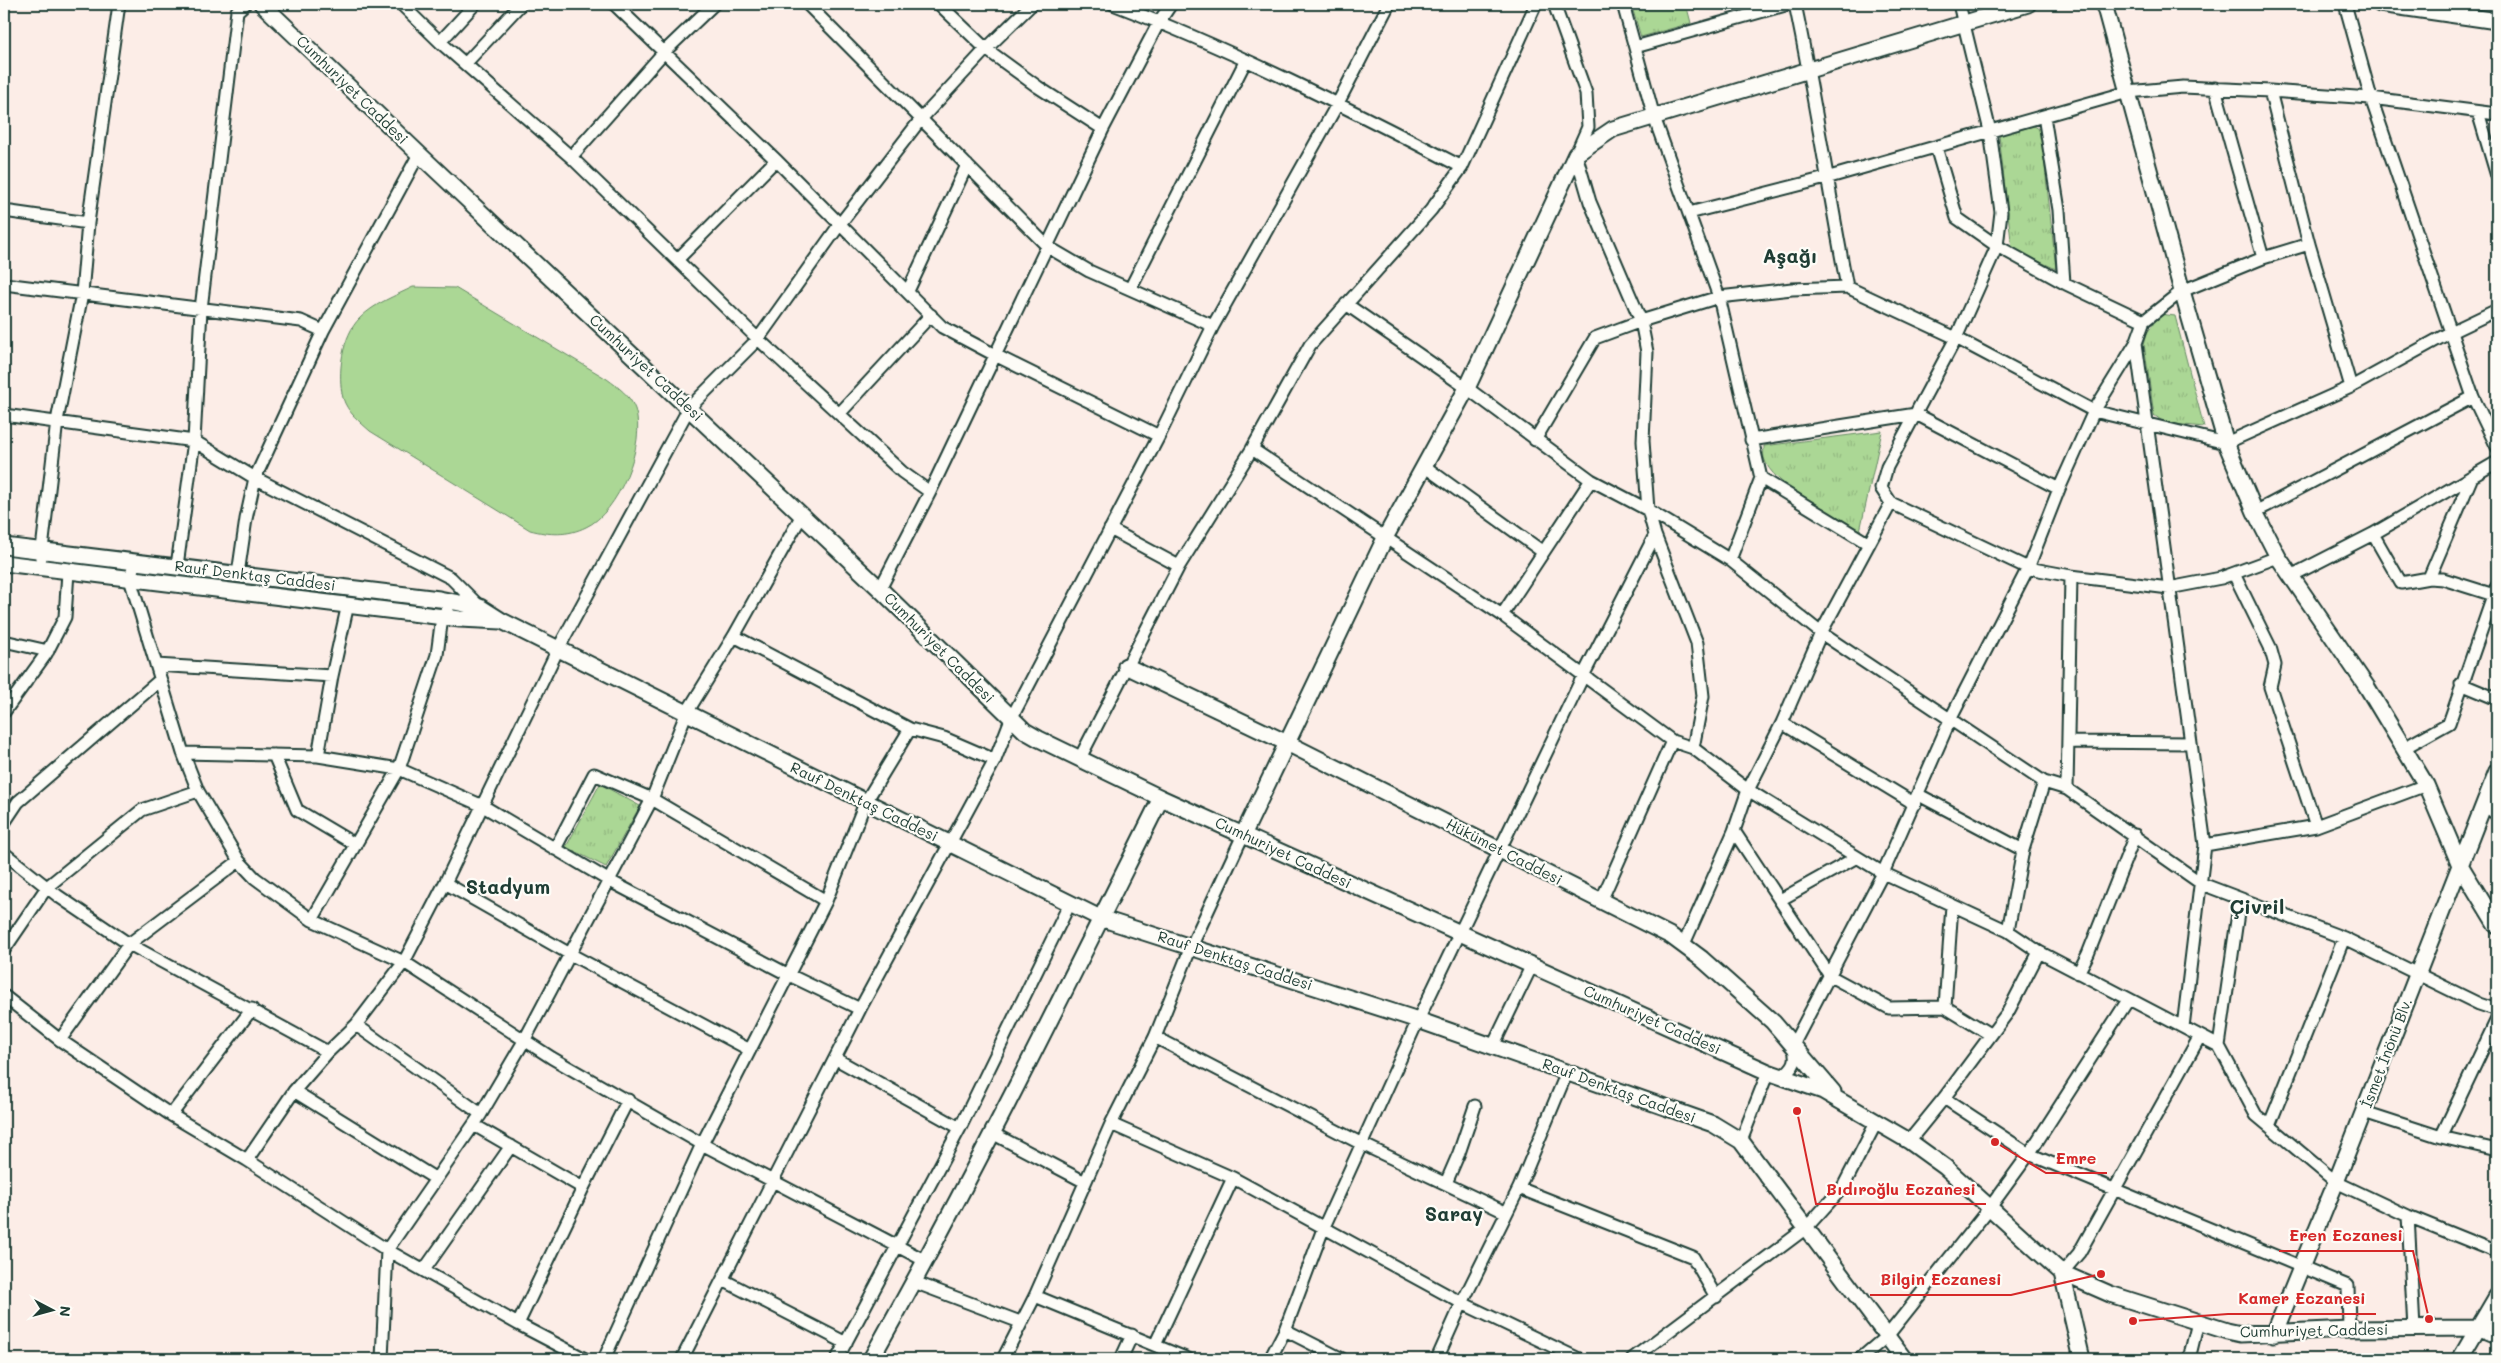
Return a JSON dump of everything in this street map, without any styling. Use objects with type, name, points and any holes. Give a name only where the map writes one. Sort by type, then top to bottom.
[{"type":"street","points":[[40,568],[57,421],[82,294],[88,223],[119,4]]},
{"type":"street","points":[[178,566],[194,441],[201,309],[237,11],[245,4]]},
{"type":"street","name":"Cumhuriyet Caddesi","points":[[262,4],[418,154],[880,589],[1011,719],[1039,739],[1161,798],[1531,967],[1775,1074],[1838,1098],[1909,1141],[1945,1167],[1991,1206],[2062,1273],[2110,1294],[2241,1334],[2274,1334],[2349,1329],[2480,1328],[2497,1336]]},
{"type":"street","points":[[400,4],[440,42],[571,157],[758,339],[839,414],[902,472],[930,492]]},
{"type":"street","points":[[440,42],[475,4]]},
{"type":"street","points":[[465,64],[521,4]]},
{"type":"street","points":[[614,4],[776,160],[942,327],[1160,436]]},
{"type":"street","points":[[571,157],[664,52],[714,4]]},
{"type":"street","points":[[807,4],[1048,247],[1090,271],[1213,326]]},
{"type":"street","points":[[939,4],[986,49],[1038,87],[1103,129]]},
{"type":"street","points":[[247,1160],[294,1091],[328,1052],[356,1025],[404,962],[483,806],[558,649],[689,408],[758,339],[840,224],[921,119],[986,49],[1032,4]]},
{"type":"street","points":[[1113,4],[1246,60],[1338,103],[1462,167]]},
{"type":"street","points":[[880,589],[930,492],[1103,129],[1159,22],[1171,4]]},
{"type":"street","points":[[1080,758],[1179,566],[1252,449],[1310,345],[1431,210],[1462,167],[1536,4]]},
{"type":"street","points":[[1003,1359],[1020,1322],[1035,1296],[1111,1124],[1155,1037],[1191,947],[1285,742],[1386,536],[1467,388],[1588,126],[1586,93],[1554,4]]},
{"type":"street","points":[[1623,4],[1654,117],[1719,297],[1761,478],[1730,560]]},
{"type":"street","points":[[1635,47],[1789,4]]},
{"type":"street","points":[[1795,4],[1810,71],[1826,178],[1847,287]]},
{"type":"street","points":[[1959,4],[1990,131],[2001,212],[1997,246],[1956,338],[1887,467],[1881,488],[1891,503],[2028,568],[2071,576],[2169,588],[2221,578],[2278,557]]},
{"type":"street","points":[[1576,154],[1613,129],[2028,4]]},
{"type":"street","points":[[2104,4],[2182,291],[2226,443],[2255,512],[2278,557],[2367,686],[2426,785],[2460,865],[2497,926]]},
{"type":"street","points":[[2345,4],[2371,98],[2473,397],[2497,447]]},
{"type":"street","points":[[2380,4],[2497,20]]},
{"type":"street","points":[[682,1359],[860,1009],[994,760],[1011,719],[1160,436],[1213,326],[1338,103],[1384,6]]},
{"type":"street","points":[[1130,289],[1246,60]]},
{"type":"street","points":[[1689,213],[1826,178],[2128,92],[2183,87],[2270,91],[2371,98],[2497,114]]},
{"type":"street","points":[[2215,88],[2263,258]]},
{"type":"street","points":[[2270,91],[2309,244],[2351,387]]},
{"type":"street","points":[[2478,112],[2497,176]]},
{"type":"street","points":[[2044,116],[2059,210],[2064,283]]},
{"type":"street","points":[[1936,147],[1957,218],[1997,246],[2064,283],[2144,321]]},
{"type":"street","points":[[238,574],[246,519],[256,478],[323,331],[418,154]]},
{"type":"street","points":[[1576,154],[1590,202],[1642,320],[1647,352],[1643,441],[1648,510],[1654,534],[1698,642],[1703,696],[1693,748]]},
{"type":"street","points":[[677,260],[776,160]]},
{"type":"street","points":[[908,291],[967,165]]},
{"type":"street","points":[[4,211],[88,223]]},
{"type":"street","points":[[1741,1141],[1775,1074],[1794,1067],[1796,1061],[1793,1046],[1883,873],[1950,720],[2028,568],[2058,489],[2094,411],[2136,343],[2144,321],[2182,291],[2263,258],[2309,244]]},
{"type":"street","points":[[4,284],[300,320],[323,331]]},
{"type":"street","points":[[1535,440],[1595,338],[1642,320],[1719,297],[1792,289],[1847,287],[1956,338],[2094,411],[2226,443],[2351,387],[2451,332],[2497,310]]},
{"type":"street","points":[[1346,304],[1467,388],[1590,480],[1648,510],[1730,560],[1821,633],[2044,782],[2067,789],[2135,835],[2202,884],[2344,938],[2478,1004],[2497,1010]]},
{"type":"street","points":[[839,414],[931,315]]},
{"type":"street","points":[[2136,343],[2205,845],[2202,884],[2183,1027]]},
{"type":"street","points":[[2255,512],[2473,397]]},
{"type":"street","points":[[4,414],[194,441],[256,478],[450,578],[480,607]]},
{"type":"street","points":[[1751,440],[1916,414],[2058,489]]},
{"type":"street","points":[[1252,449],[1386,536],[1502,615],[1672,740],[1693,748],[1748,790],[1883,873],[2008,931],[2039,952],[2219,1046],[2256,1115],[2336,1182],[2408,1216],[2497,1252]]},
{"type":"street","points":[[2291,576],[2373,534],[2471,479],[2497,462]]},
{"type":"street","points":[[1424,466],[1544,552]]},
{"type":"street","points":[[1761,478],[1869,544]]},
{"type":"street","points":[[2429,578],[2471,479]]},
{"type":"street","points":[[1502,615],[1590,480]]},
{"type":"street","points":[[1684,944],[1734,832],[1748,790],[1782,723],[1821,633],[1891,503]]},
{"type":"street","points":[[382,1359],[387,1250],[474,1125],[524,1041],[652,799],[686,714],[734,636],[802,515]]},
{"type":"street","points":[[1110,529],[1179,566]]},
{"type":"street","points":[[1270,1359],[1285,1330],[1323,1229],[1418,1020],[1499,849],[1654,534]]},
{"type":"street","points":[[2373,534],[2401,582],[2429,578],[2496,592],[2461,684],[2455,710],[2449,723],[2404,748]]},
{"type":"street","name":"Rauf Denktaş Caddesi","points":[[4,546],[452,601],[480,607],[502,621],[1069,905],[1100,918],[1418,1020],[1712,1124],[1741,1141],[1888,1335],[1904,1359]]},
{"type":"street","points":[[135,561],[130,579],[183,753],[198,791],[240,861],[255,878],[312,920],[404,962],[524,1041],[702,1144],[926,1261]]},
{"type":"street","name":"Rauf Denktaş Caddesi","points":[[4,563],[442,617],[502,621]]},
{"type":"street","points":[[4,712],[48,651],[65,617],[68,572]]},
{"type":"street","points":[[2234,574],[2270,647],[2275,665],[2270,687],[2316,826]]},
{"type":"street","points":[[2067,789],[2070,742],[2068,652],[2071,576]]},
{"type":"street","points":[[312,920],[399,770],[438,656],[442,617],[452,601]]},
{"type":"street","points":[[318,756],[332,676],[348,604]]},
{"type":"street","points":[[734,636],[910,729],[944,738],[994,760]]},
{"type":"street","points":[[4,642],[48,651]]},
{"type":"street","points":[[156,665],[332,676]]},
{"type":"street","name":"Hükümet Caddesi","points":[[1126,666],[1285,742],[1684,944],[1773,1022],[1838,1098]]},
{"type":"street","points":[[4,823],[18,802],[160,680]]},
{"type":"street","points":[[2461,684],[2497,699]]},
{"type":"street","points":[[1782,723],[1917,799],[2023,850]]},
{"type":"street","points":[[604,1359],[702,1144],[787,974],[826,901],[865,803],[910,729]]},
{"type":"street","points":[[1601,901],[1672,740]]},
{"type":"street","points":[[2070,742],[2190,743]]},
{"type":"street","points":[[183,753],[318,756],[399,770],[483,806],[608,880],[787,974],[860,1009]]},
{"type":"street","points":[[274,755],[297,810],[356,845]]},
{"type":"street","name":"İsmet İnönü Blv.","points":[[2274,1334],[2303,1267],[2497,771]]},
{"type":"street","points":[[555,849],[594,774],[652,799],[826,901]]},
{"type":"street","points":[[2008,931],[2023,850],[2044,782]]},
{"type":"street","points":[[2205,845],[2316,826],[2426,785]]},
{"type":"street","points":[[4,950],[47,887],[142,810],[198,791]]},
{"type":"street","points":[[871,1359],[926,1261],[1161,798]]},
{"type":"street","points":[[2484,804],[2497,815]]},
{"type":"street","points":[[1734,832],[1830,976],[1889,1008],[1945,1008],[1991,1035]]},
{"type":"street","points":[[2078,973],[2088,954],[2135,835]]},
{"type":"street","points":[[4,853],[47,887],[129,944],[252,1009],[328,1052]]},
{"type":"street","points":[[1780,900],[1857,857]]},
{"type":"street","points":[[60,1040],[129,944],[240,861]]},
{"type":"street","points":[[445,883],[570,954],[750,1050]]},
{"type":"street","points":[[2219,1046],[2240,898]]},
{"type":"street","points":[[837,1359],[896,1245],[960,1128],[1069,905]]},
{"type":"street","points":[[1945,1008],[1952,905]]},
{"type":"street","points":[[2269,1126],[2344,938]]},
{"type":"street","points":[[1909,1141],[1944,1098],[2008,1012],[2039,952]]},
{"type":"street","points":[[1493,1046],[1531,967]]},
{"type":"street","points":[[4,996],[60,1040],[171,1115],[247,1160],[387,1250],[518,1324],[585,1359]]},
{"type":"street","points":[[1860,1359],[1888,1335],[1991,1206],[2029,1154],[2128,1000]]},
{"type":"street","points":[[171,1115],[252,1009]]},
{"type":"street","points":[[2441,1137],[2497,1019]]},
{"type":"street","points":[[356,1025],[481,1114]]},
{"type":"street","points":[[2082,1359],[2062,1273],[2079,1253],[2200,1036]]},
{"type":"street","points":[[1155,1037],[1362,1144],[1505,1212]]},
{"type":"street","points":[[836,1059],[960,1128]]},
{"type":"street","points":[[1437,1359],[1505,1212],[1519,1188],[1567,1072]]},
{"type":"street","points":[[294,1091],[436,1179]]},
{"type":"street","points":[[1944,1098],[2029,1154],[2348,1286],[2349,1329]]},
{"type":"street","points":[[518,1324],[583,1188],[628,1100]]},
{"type":"street","points":[[1446,1183],[1459,1153],[1474,1106]]},
{"type":"street","points":[[2364,1112],[2441,1137],[2497,1150]]},
{"type":"street","points":[[1632,1359],[1806,1228],[1843,1187],[1877,1121]]},
{"type":"street","points":[[1111,1124],[1233,1178],[1323,1229],[1462,1303],[1579,1359]]},
{"type":"street","points":[[474,1125],[583,1188]]},
{"type":"street","points":[[992,1133],[1085,1182]]},
{"type":"street","points":[[424,1270],[511,1146]]},
{"type":"street","points":[[1155,1345],[1233,1178]]},
{"type":"street","points":[[1519,1188],[1692,1256],[1716,1297]]},
{"type":"street","points":[[2408,1216],[2414,1329]]},
{"type":"street","points":[[723,1280],[846,1343]]},
{"type":"street","points":[[914,1282],[1020,1322]]},
{"type":"street","points":[[1035,1296],[1188,1359]]},
{"type":"street","points":[[2460,1359],[2480,1328],[2497,1296]]},
{"type":"street","points":[[2189,1359],[2198,1322]]},
{"type":"street","points":[[1285,1330],[1342,1359]]},
{"type":"street","points":[[1121,1359],[1132,1335]]},
{"type":"green space","points":[[1631,4],[1686,4],[1691,23],[1641,37]]},
{"type":"green space","points":[[2034,126],[2041,130],[2056,269],[2012,249],[1999,135]]},
{"type":"green space","points":[[413,287],[455,288],[607,379],[627,396],[633,404],[638,423],[633,458],[619,492],[598,519],[586,527],[572,532],[551,534],[530,530],[370,431],[351,412],[345,403],[341,389],[342,356],[349,334],[360,318],[372,308]]},
{"type":"green space","points":[[2160,314],[2175,316],[2204,427],[2165,423],[2154,415],[2144,344],[2147,333]]},
{"type":"green space","points":[[1882,431],[1860,531],[1791,489],[1769,468],[1764,458],[1764,446]]},
{"type":"green space","points":[[600,784],[640,806],[606,867],[566,847]]},
{"type":"place","name":"Bıdıroğlu Eczanesi","points":[[1797,1111]]},
{"type":"place","name":"Emre","points":[[1995,1142]]},
{"type":"place","name":"Bilgin Eczanesi","points":[[2101,1274]]},
{"type":"place","name":"Eren Eczanesi","points":[[2429,1319]]},
{"type":"place","name":"Kamer Eczanesi","points":[[2133,1321]]},
{"type":"district","name":"Aşağı","points":[[1790,256]]},
{"type":"district","name":"Stadyum","points":[[508,887]]},
{"type":"district","name":"Çivril","points":[[2257,907]]},
{"type":"district","name":"Saray","points":[[1454,1214]]}]
